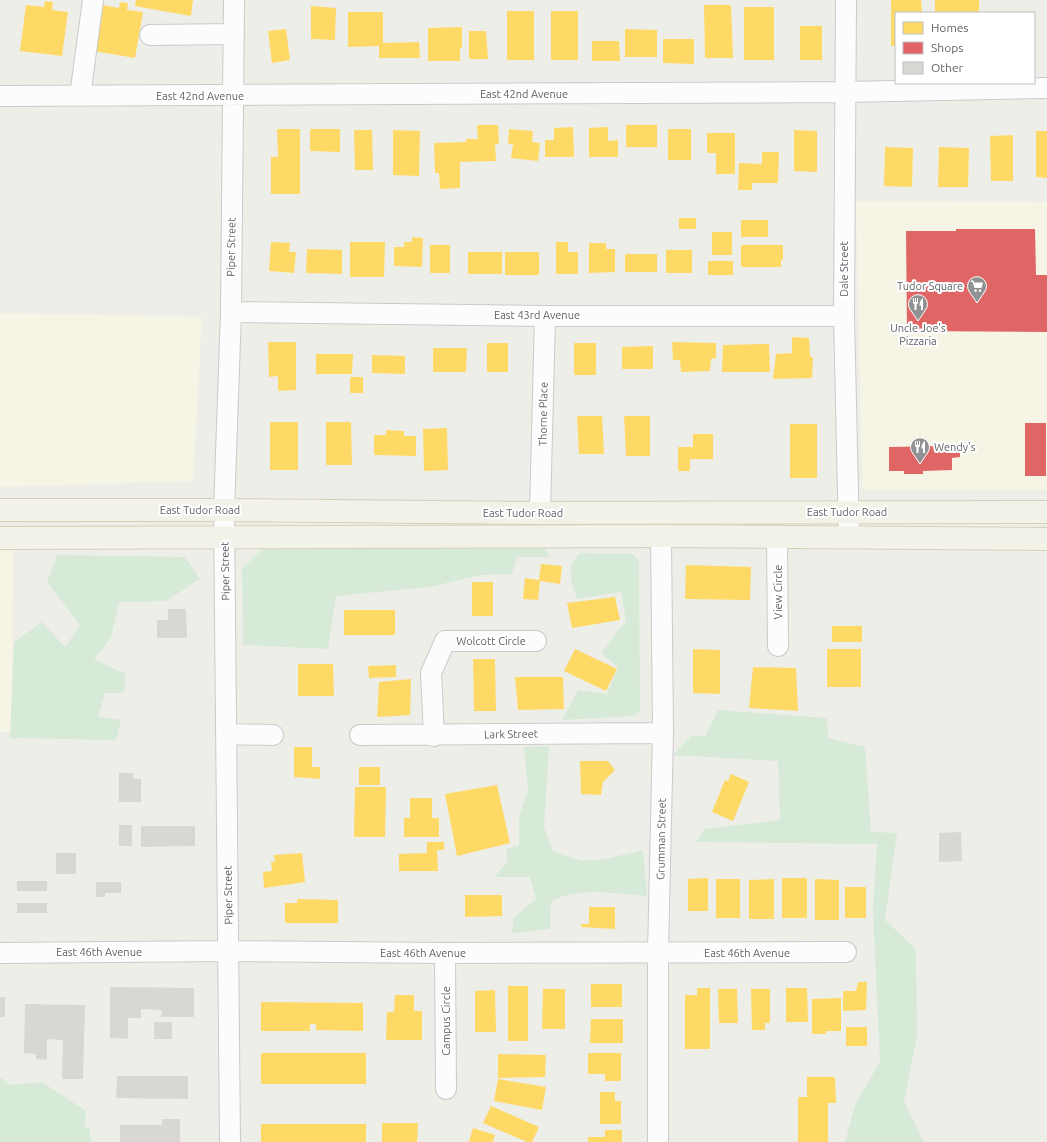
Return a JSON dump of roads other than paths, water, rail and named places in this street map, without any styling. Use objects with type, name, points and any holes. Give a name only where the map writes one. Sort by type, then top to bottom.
[{"type":"main road","name":"East Tudor Road","points":[[0,510],[224,510],[540,513],[1047,512]]},
{"type":"main road","points":[[0,538],[661,536],[1047,539]]},
{"type":"street","points":[[80,96],[93,0]]},
{"type":"street","name":"Piper Street","points":[[230,1142],[224,510],[231,312],[234,0]]},
{"type":"street","name":"Dale Street","points":[[846,0],[844,316],[849,537]]},
{"type":"street","points":[[150,35],[234,34]]},
{"type":"street","name":"East 42nd Avenue","points":[[0,96],[845,92],[1047,88]]},
{"type":"street","name":"East 43rd Avenue","points":[[231,312],[545,316],[844,316]]},
{"type":"street","name":"Thorne Place","points":[[540,513],[545,316]]},
{"type":"street","name":"Grumman Street","points":[[658,1142],[658,953],[663,732],[661,536]]},
{"type":"street","name":"View Circle","points":[[777,537],[778,646]]},
{"type":"street","name":"Wolcott Circle","points":[[434,736],[431,673],[445,641],[536,641]]},
{"type":"street","name":"Lark Street","points":[[360,735],[434,736],[663,732]]},
{"type":"street","points":[[226,734],[273,735]]},
{"type":"street","name":"East 46th Avenue","points":[[0,953],[228,951],[445,953],[846,952]]},
{"type":"street","name":"Campus Circle","points":[[445,953],[446,1089]]},
{"type":"place","name":"Tudor Square","points":[[977,303]]},
{"type":"place","name":"Uncle Joe's Pizzaria","points":[[918,321]]},
{"type":"place","name":"Wendy's","points":[[920,464]]}]
